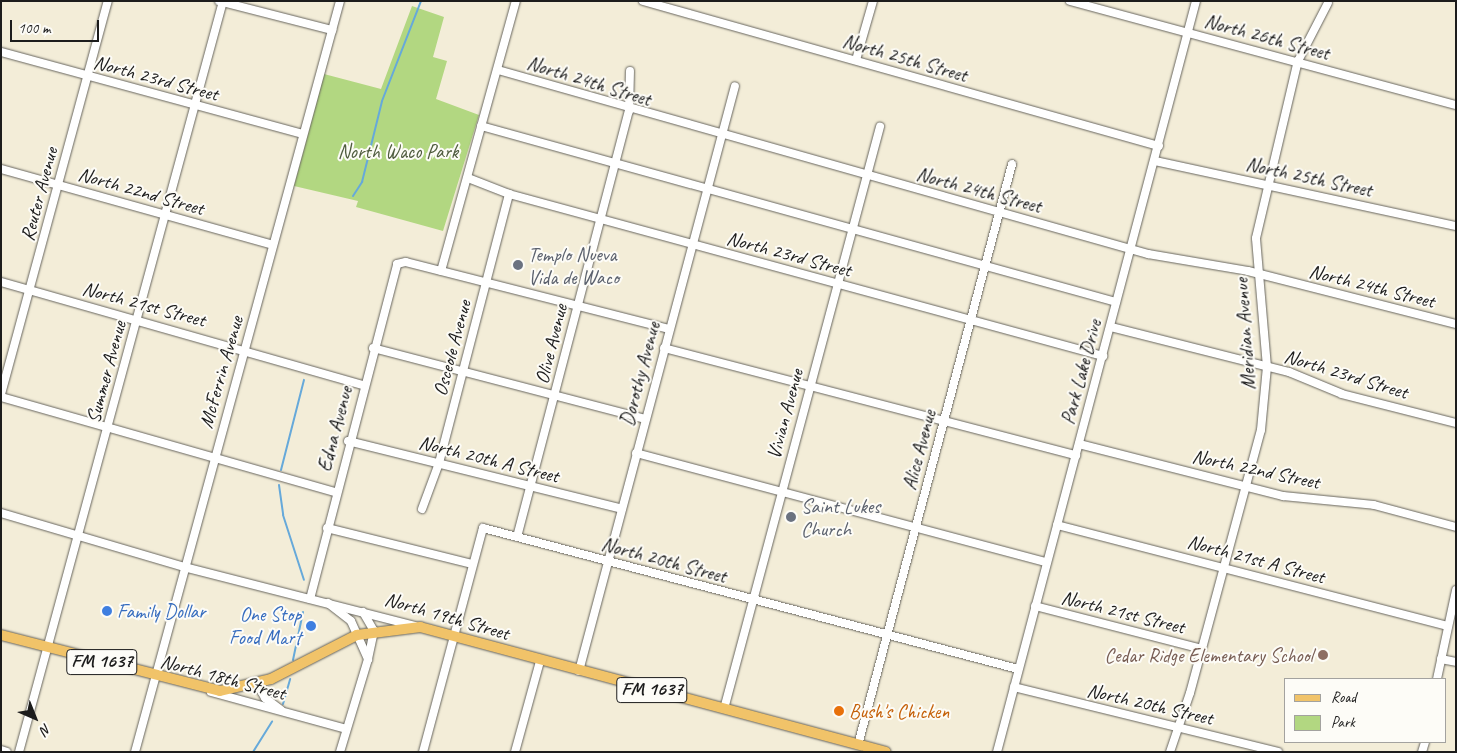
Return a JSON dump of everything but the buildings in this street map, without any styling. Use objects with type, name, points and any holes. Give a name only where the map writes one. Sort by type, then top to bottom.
[{"type":"main road","name":"North 19th Street","points":[[420,627],[453,638],[885,752]]},
{"type":"main road","name":"FM 1637","points":[[202,689],[220,691],[257,684],[357,635],[374,631],[420,627]]},
{"type":"main road","name":"North 18th Street","points":[[1,635],[202,689]]},
{"type":"street","name":"Reuter Avenue","points":[[1,396],[108,1]]},
{"type":"street","name":"McFerrin Avenue","points":[[135,752],[213,459],[340,1]]},
{"type":"street","points":[[516,1],[441,271],[669,329]]},
{"type":"street","name":"North 25th Street","points":[[643,1],[1159,146]]},
{"type":"street","points":[[856,60],[873,1]]},
{"type":"street","name":"Park Lake Drive","points":[[997,752],[1196,1]]},
{"type":"street","points":[[222,2],[332,30]]},
{"type":"street","name":"Summer Avenue","points":[[19,752],[196,106],[222,2]]},
{"type":"street","name":"North 26th Street","points":[[1075,2],[1456,105]]},
{"type":"street","name":"Meridian Avenue","points":[[1170,752],[1225,567],[1265,410],[1267,367],[1256,273],[1256,238],[1298,61],[1328,3]]},
{"type":"street","name":"North 23rd Street","points":[[1,52],[303,134]]},
{"type":"street","name":"North 24th Street","points":[[498,70],[629,111],[1130,248],[1256,273],[1456,324]]},
{"type":"street","name":"Olive Avenue","points":[[517,537],[629,111],[630,71]]},
{"type":"street","name":"Dorothy Avenue","points":[[579,671],[735,86]]},
{"type":"street","points":[[481,126],[1116,302]]},
{"type":"street","name":"Vivian Avenue","points":[[724,709],[880,127]]},
{"type":"street","name":"North 25th Street","points":[[1155,161],[1456,226]]},
{"type":"street","name":"Alice Avenue","points":[[858,745],[1012,164]]},
{"type":"street","name":"North 22nd Street","points":[[1,169],[273,245]]},
{"type":"street","name":"North 23rd Street","points":[[468,178],[509,194],[1103,356]]},
{"type":"street","name":"Osceole Avenue","points":[[422,508],[439,463],[509,194]]},
{"type":"street","name":"Edna Avenue","points":[[310,599],[335,492],[393,267],[406,262],[441,271]]},
{"type":"street","name":"North 21st Street","points":[[1,282],[244,349],[363,385]]},
{"type":"street","name":"North 23rd Street","points":[[1111,327],[1267,367],[1342,394],[1456,423]]},
{"type":"street","points":[[373,348],[554,397],[645,419]]},
{"type":"street","points":[[664,348],[1076,455]]},
{"type":"street","points":[[1,396],[108,425],[213,459],[335,492]]},
{"type":"street","name":"North 20th A Street","points":[[348,441],[622,509]]},
{"type":"street","name":"North 22nd Street","points":[[1079,444],[1306,499],[1374,505],[1456,527]]},
{"type":"street","name":"North 21st Street","points":[[636,453],[1047,562]]},
{"type":"street","name":"North 19th Street","points":[[1,513],[80,534],[184,567],[420,627]]},
{"type":"street","name":"North 21st A Street","points":[[1058,525],[1447,626]]},
{"type":"street","points":[[327,528],[473,564],[423,752]]},
{"type":"street","name":"North 20th Street","points":[[473,564],[483,528],[1018,669]]},
{"type":"street","points":[[1437,678],[1456,590]]},
{"type":"street","points":[[328,603],[346,615],[368,659]]},
{"type":"street","name":"North 21st Street","points":[[1036,606],[1202,649]]},
{"type":"street","points":[[340,752],[368,659],[374,631],[369,618],[359,610]]},
{"type":"street","points":[[1441,659],[1456,662]]},
{"type":"street","points":[[516,752],[540,660]]},
{"type":"street","name":"North 18th Street","points":[[257,684],[273,707],[346,729]]},
{"type":"street","name":"North 20th Street","points":[[1014,687],[1178,729],[1278,752]]},
{"type":"street","name":"North 18th Street","points":[[202,689],[252,707],[292,714]]},
{"type":"street","points":[[1,750],[7,752]]},
{"type":"green space","name":"North Waco Park","points":[[412,6],[444,17],[433,57],[447,61],[436,99],[479,115],[443,231],[356,207],[358,201],[294,186],[324,74],[381,89]]},
{"type":"waterway","points":[[353,196],[362,182],[382,101],[421,1]]},
{"type":"waterway","points":[[281,470],[304,380]]},
{"type":"waterway","points":[[279,485],[283,515],[304,580]]},
{"type":"waterway","points":[[293,660],[303,612]]},
{"type":"waterway","points":[[283,704],[290,679]]},
{"type":"waterway","points":[[253,752],[272,721]]},
{"type":"place","name":"Templo Nueva Vida de Waco","points":[[518,265]]},
{"type":"place","name":"Saint Lukes Church","points":[[791,517]]},
{"type":"place","name":"Family Dollar","points":[[107,611]]},
{"type":"place","name":"One Stop Food Mart","points":[[311,626]]},
{"type":"place","name":"Cedar Ridge Elementary School","points":[[1323,655]]},
{"type":"place","name":"Bush's Chicken","points":[[839,711]]}]
